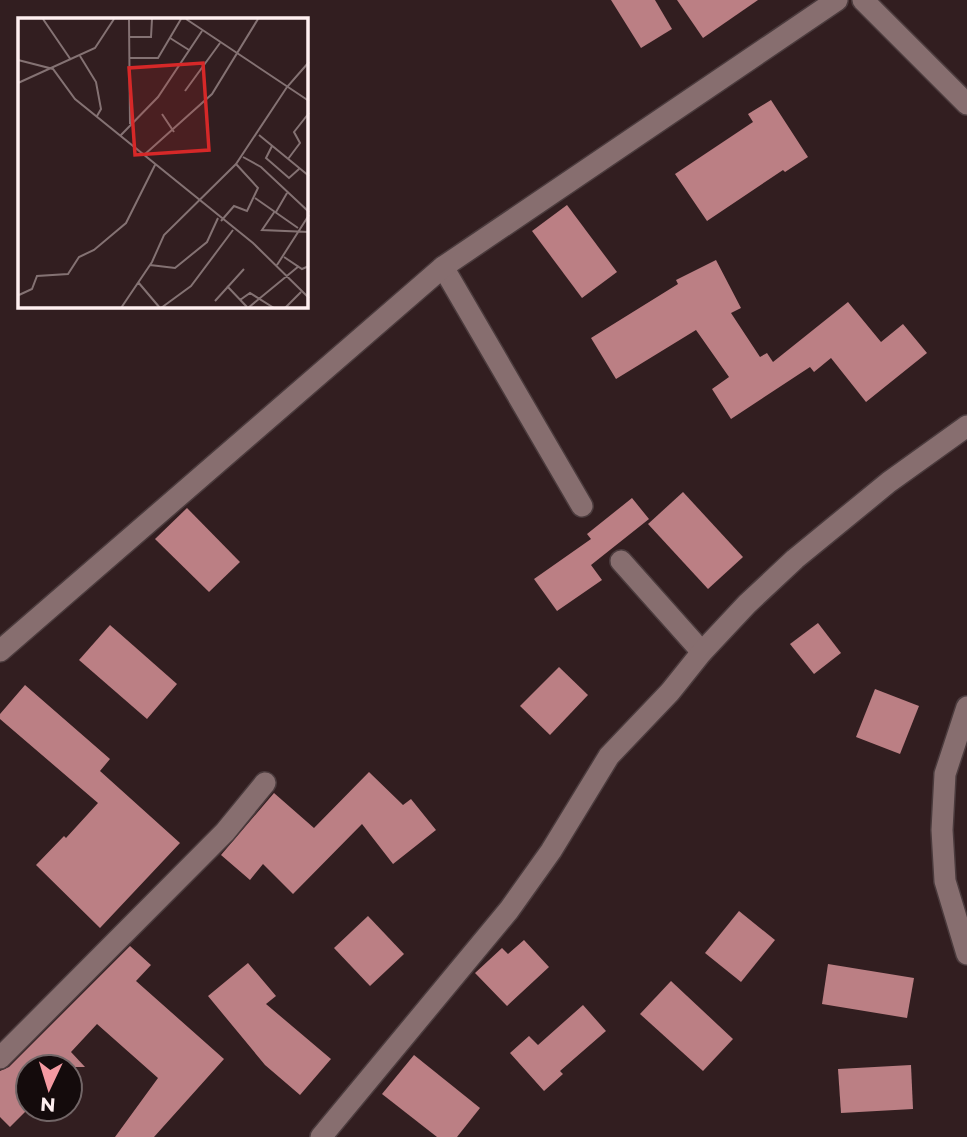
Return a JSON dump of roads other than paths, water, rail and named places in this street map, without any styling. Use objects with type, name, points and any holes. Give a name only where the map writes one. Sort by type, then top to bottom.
[{"type":"street","points":[[0,651],[443,267],[837,0]]},
{"type":"street","points":[[863,0],[967,104]]},
{"type":"street","points":[[443,267],[582,506]]},
{"type":"street","points":[[321,1137],[509,910],[551,852],[609,756],[670,692],[702,652],[794,559],[889,482],[967,426]]},
{"type":"street","points":[[621,561],[702,652]]},
{"type":"street","points":[[967,707],[946,774],[942,830],[945,881],[967,954]]},
{"type":"street","points":[[0,1058],[217,841],[265,783]]}]
